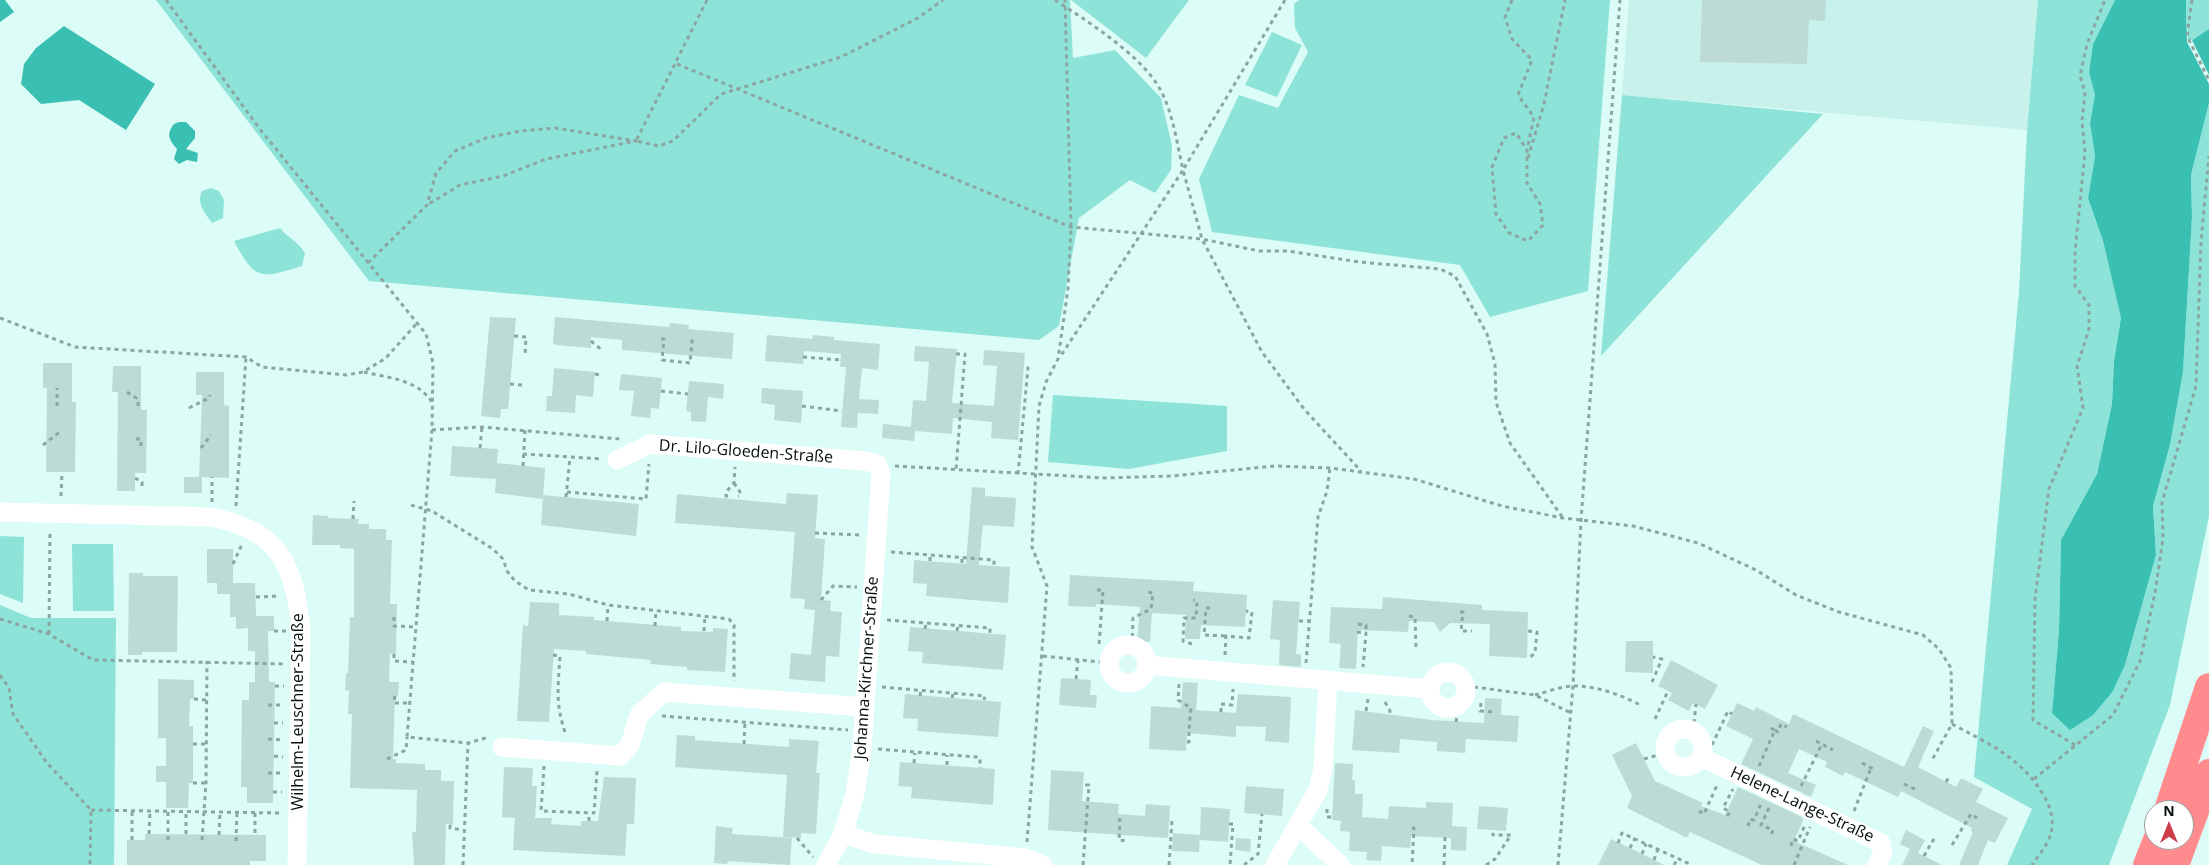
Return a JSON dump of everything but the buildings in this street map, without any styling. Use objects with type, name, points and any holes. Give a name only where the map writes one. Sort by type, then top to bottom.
[{"type":"highway","points":[[2171,800],[2209,687]]},
{"type":"highway","points":[[2175,865],[2209,773]]},
{"type":"highway","points":[[2147,865],[2153,850]]},
{"type":"street","name":"Dr. Lilo-Gloeden-Straße","points":[[617,460],[650,444],[865,461],[877,464]]},
{"type":"street","name":"Johanna-Kirchner-Straße","points":[[820,862],[843,834],[856,794],[863,739],[881,474],[877,464]]},
{"type":"street","name":"Wilhelm-Leuschner-Straße","points":[[0,512],[211,517],[234,521],[264,538],[279,553],[291,574],[297,596],[301,630],[297,865]]},
{"type":"street","points":[[1132,645],[1140,649],[1146,656],[1145,674],[1139,680],[1130,683],[1121,682],[1114,677],[1109,663],[1110,657],[1119,648],[1132,645]]},
{"type":"street","points":[[1147,665],[1429,689]]},
{"type":"street","points":[[1450,672],[1459,676],[1466,686],[1465,697],[1457,714],[1438,706],[1431,698],[1429,689],[1436,676],[1450,672]]},
{"type":"street","points":[[1275,865],[1318,790],[1323,769],[1328,680]]},
{"type":"street","points":[[502,747],[620,756],[630,745],[639,714],[664,692],[865,707]]},
{"type":"street","points":[[1684,728],[1693,731],[1700,737],[1704,758],[1685,767],[1675,765],[1669,760],[1666,753],[1665,744],[1669,736],[1684,728]]},
{"type":"street","name":"Helene-Lange-Straße","points":[[1704,758],[1881,843],[1883,852],[1877,865]]},
{"type":"street","points":[[1299,826],[1340,865]]},
{"type":"street","points":[[843,834],[875,844],[1034,862]]},
{"type":"path","points":[[166,0],[259,128],[426,334],[431,348],[432,430],[406,750],[387,759]]},
{"type":"path","points":[[636,141],[677,64],[707,0]]},
{"type":"path","points":[[428,205],[436,173],[455,151],[486,138],[520,131],[555,128],[658,146],[673,141],[720,94],[841,57],[918,18],[943,0]]},
{"type":"path","points":[[1055,0],[1106,35],[1144,68],[1159,88],[1170,112],[1183,170],[1202,239],[1262,352],[1304,409],[1362,472]]},
{"type":"path","points":[[1058,360],[1068,289],[1071,227],[1065,0]]},
{"type":"path","points":[[1034,862],[1046,586],[1032,547],[1039,406],[1046,382],[1058,360],[1183,170],[1285,0]]},
{"type":"path","points":[[1512,0],[1505,17],[1507,24],[1512,39],[1532,60],[1518,95],[1534,117],[1527,150],[1527,182],[1540,204],[1543,225],[1528,241],[1508,233],[1496,214],[1492,167],[1504,138],[1516,133],[1527,150]]},
{"type":"path","points":[[1527,162],[1544,104],[1565,0]]},
{"type":"path","points":[[1558,865],[1573,686],[1581,520],[1620,0]]},
{"type":"path","points":[[2075,745],[2033,720],[2035,599],[2049,489],[2083,408],[2077,366],[2089,329],[2089,304],[2075,286],[2075,252],[2085,152],[2082,121],[2085,92],[2080,76],[2087,44],[2105,0]]},
{"type":"path","points":[[2192,0],[2187,36],[2209,80]]},
{"type":"path","points":[[677,64],[735,90],[1071,227],[1142,232],[1202,239],[1259,251],[1288,251],[1359,262],[1440,269],[1455,276],[1487,334],[1495,364],[1496,402],[1510,443],[1563,518]]},
{"type":"path","points":[[368,263],[428,205],[460,185],[504,176],[546,159],[636,141]]},
{"type":"path","points":[[2034,779],[2113,715],[2140,661],[2155,593],[2162,547],[2162,502],[2196,386],[2201,241],[2209,156]]},
{"type":"path","points":[[0,318],[75,348],[246,357],[262,367],[346,375],[363,372],[386,358],[417,323]]},
{"type":"path","points":[[514,336],[526,337],[525,356]]},
{"type":"path","points":[[661,338],[664,339],[662,360],[690,363],[692,341],[695,341]]},
{"type":"path","points":[[591,341],[603,350]]},
{"type":"path","points":[[956,354],[965,354],[956,470]]},
{"type":"path","points":[[234,521],[246,357]]},
{"type":"path","points":[[803,357],[841,360]]},
{"type":"path","points":[[1018,474],[1021,423],[1028,368],[1024,368]]},
{"type":"path","points":[[363,372],[410,383],[428,395],[433,404]]},
{"type":"path","points":[[595,374],[601,375]]},
{"type":"path","points":[[510,384],[522,385]]},
{"type":"path","points":[[57,388],[57,406]]},
{"type":"path","points":[[660,391],[688,394]]},
{"type":"path","points":[[127,392],[138,399],[138,406]]},
{"type":"path","points":[[189,408],[209,398],[210,395]]},
{"type":"path","points":[[802,406],[842,411]]},
{"type":"path","points":[[953,418],[960,418]]},
{"type":"path","points":[[432,430],[482,427],[605,436]]},
{"type":"path","points":[[480,448],[482,427]]},
{"type":"path","points":[[523,466],[525,430]]},
{"type":"path","points":[[43,446],[61,431]]},
{"type":"path","points":[[201,448],[211,435]]},
{"type":"path","points":[[136,439],[141,439],[141,446]]},
{"type":"path","points":[[567,492],[646,499],[650,444]]},
{"type":"path","points":[[523,454],[617,460]]},
{"type":"path","points":[[566,497],[570,458]]},
{"type":"path","points":[[877,464],[1105,478],[1171,476],[1275,466],[1330,468],[1414,479],[1502,506],[1563,518],[1633,526],[1698,544],[1756,570],[1796,595],[1839,612],[1922,635],[1939,649],[1951,668],[1952,724],[1932,760]]},
{"type":"path","points":[[1305,679],[1318,517],[1327,491],[1330,468]]},
{"type":"path","points":[[49,634],[55,513],[62,472]]},
{"type":"path","points":[[211,517],[212,477]]},
{"type":"path","points":[[135,478],[142,482],[142,486]]},
{"type":"path","points":[[728,496],[726,492],[734,483],[740,492],[740,496],[738,496]]},
{"type":"path","points":[[615,502],[616,496]]},
{"type":"path","points":[[353,519],[354,501]]},
{"type":"path","points":[[410,505],[425,507],[493,549],[503,559],[507,571],[515,581],[529,590],[569,594],[608,605],[729,619],[734,625],[734,697]]},
{"type":"path","points":[[815,533],[876,543],[930,555],[994,560],[994,566]]},
{"type":"path","points":[[930,555],[930,561]]},
{"type":"path","points":[[962,557],[962,563]]},
{"type":"path","points":[[821,600],[833,586],[873,588]]},
{"type":"path","points":[[1097,590],[1103,590],[1099,645]]},
{"type":"path","points":[[1132,645],[1134,618],[1151,609],[1153,593],[1147,592]]},
{"type":"path","points":[[1192,644],[1183,641],[1184,618],[1196,618],[1197,601],[1193,600]]},
{"type":"path","points":[[607,621],[608,605]]},
{"type":"path","points":[[1210,608],[1206,608],[1204,635],[1250,638],[1252,612],[1246,611]]},
{"type":"path","points":[[655,626],[656,610]]},
{"type":"path","points":[[1460,612],[1463,612],[1461,630],[1472,631]]},
{"type":"path","points":[[704,631],[705,616]]},
{"type":"path","points":[[1409,616],[1416,617],[1416,647]]},
{"type":"path","points":[[394,617],[394,626],[416,628]]},
{"type":"path","points":[[0,619],[49,634],[93,660],[301,664]]},
{"type":"path","points":[[871,619],[990,628],[990,634]]},
{"type":"path","points":[[1298,621],[1309,621]]},
{"type":"path","points":[[925,629],[926,623]]},
{"type":"path","points":[[1358,624],[1366,625],[1362,683]]},
{"type":"path","points":[[958,626],[958,631]]},
{"type":"path","points":[[1528,631],[1536,632],[1535,653],[1529,658]]},
{"type":"path","points":[[1357,632],[1366,633]]},
{"type":"path","points":[[1221,712],[1221,704],[1232,705],[1226,636]]},
{"type":"path","points":[[394,654],[394,661],[413,662]]},
{"type":"path","points":[[553,654],[560,656],[557,700],[558,713],[566,735],[565,740]]},
{"type":"path","points":[[1042,656],[1109,663]]},
{"type":"path","points":[[1652,682],[1662,659],[1653,657]]},
{"type":"path","points":[[1076,679],[1078,660]]},
{"type":"path","points":[[202,840],[206,783],[207,661]]},
{"type":"path","points":[[1180,668],[1178,700],[1191,708],[1188,742],[1186,742]]},
{"type":"path","points":[[0,675],[9,688],[13,714],[47,763],[90,810],[90,865]]},
{"type":"path","points":[[866,686],[985,696],[984,700]]},
{"type":"path","points":[[1466,686],[1535,695],[1570,713]]},
{"type":"path","points":[[1535,695],[1573,686],[1606,691],[1628,698],[1642,706]]},
{"type":"path","points":[[920,696],[921,690]]},
{"type":"path","points":[[1655,719],[1668,691]]},
{"type":"path","points":[[952,698],[953,693]]},
{"type":"path","points":[[395,696],[394,702],[409,703]]},
{"type":"path","points":[[551,699],[557,700]]},
{"type":"path","points":[[194,700],[206,700]]},
{"type":"path","points":[[1481,702],[1480,711],[1494,712],[1494,714]]},
{"type":"path","points":[[1693,731],[1696,704]]},
{"type":"path","points":[[1704,758],[1728,712],[1732,714]]},
{"type":"path","points":[[639,714],[745,722],[863,739],[915,753],[977,757],[980,758],[980,768]]},
{"type":"path","points":[[744,744],[745,722]]},
{"type":"path","points":[[1768,727],[1778,732],[1781,724],[1787,727]]},
{"type":"path","points":[[1952,724],[2015,760],[2034,779],[2052,815],[2050,836],[2032,865]]},
{"type":"path","points":[[1748,826],[1750,819],[1754,820],[1758,785],[1775,730]]},
{"type":"path","points":[[406,737],[468,743],[462,865]]},
{"type":"path","points":[[1816,740],[1833,750]]},
{"type":"path","points":[[193,744],[206,744]]},
{"type":"path","points":[[1727,816],[1730,812],[1723,808],[1822,744]]},
{"type":"path","points":[[545,750],[541,811],[594,813],[598,800],[598,754]]},
{"type":"path","points":[[914,762],[915,753]]},
{"type":"path","points":[[1644,759],[1666,753]]},
{"type":"path","points":[[947,755],[947,765]]},
{"type":"path","points":[[1862,763],[1876,770]]},
{"type":"path","points":[[1847,827],[1871,768]]},
{"type":"path","points":[[1946,782],[1949,777]]},
{"type":"path","points":[[193,783],[206,783]]},
{"type":"path","points":[[1904,784],[1917,790]]},
{"type":"path","points":[[1083,785],[1089,785],[1083,865]]},
{"type":"path","points":[[1699,811],[1704,814],[1758,785]]},
{"type":"path","points":[[1758,785],[1761,824],[1774,830],[1771,836]]},
{"type":"path","points":[[537,790],[542,791]]},
{"type":"path","points":[[1328,804],[1327,817],[1332,817]]},
{"type":"path","points":[[90,810],[298,813]]},
{"type":"path","points":[[132,811],[132,840]]},
{"type":"path","points":[[149,834],[150,811]]},
{"type":"path","points":[[168,811],[168,840]]},
{"type":"path","points":[[546,818],[547,811]]},
{"type":"path","points":[[186,812],[186,834]]},
{"type":"path","points":[[220,812],[220,835]]},
{"type":"path","points":[[236,841],[237,812]]},
{"type":"path","points":[[255,812],[255,835]]},
{"type":"path","points":[[1791,846],[1793,839],[1798,841],[1814,812]]},
{"type":"path","points":[[1794,865],[1814,812]]},
{"type":"path","points":[[588,821],[589,813]]},
{"type":"path","points":[[1081,814],[1086,815]]},
{"type":"path","points":[[1244,865],[1258,854],[1262,814]]},
{"type":"path","points":[[1952,845],[1971,814],[1977,818]]},
{"type":"path","points":[[1118,820],[1120,820],[1118,840],[1128,841]]},
{"type":"path","points":[[1169,820],[1172,820],[1169,865]]},
{"type":"path","points":[[1229,824],[1233,824],[1230,865]]},
{"type":"path","points":[[450,825],[450,828],[464,830]]},
{"type":"path","points":[[1412,828],[1414,828],[1412,865]]},
{"type":"path","points":[[1486,865],[1495,859],[1511,835],[1493,835],[1493,830]]},
{"type":"path","points":[[1618,843],[1622,833],[1692,865]]},
{"type":"path","points":[[1924,856],[1935,836]]},
{"type":"path","points":[[1444,865],[1445,837]]},
{"type":"path","points":[[797,838],[820,862]]},
{"type":"path","points":[[1630,848],[1635,838]]},
{"type":"path","points":[[1642,854],[1646,844]]},
{"type":"path","points":[[1654,860],[1658,849]]},
{"type":"path","points":[[1674,865],[1678,858]]},
{"type":"shaded area","points":[[0,0],[5,0],[14,12],[0,22]]},
{"type":"shaded area","points":[[156,0],[1070,0],[1073,58],[1115,50],[1161,98],[1172,146],[1171,170],[1155,193],[1130,180],[1079,218],[1059,326],[1039,340],[369,281]]},
{"type":"shaded area","points":[[1071,0],[1189,0],[1146,58]]},
{"type":"shaded area","points":[[1299,0],[1610,0],[1588,291],[1490,317],[1460,265],[1212,232],[1199,179],[1239,95],[1278,108],[1308,52],[1295,28],[1294,4]]},
{"type":"shaded area","points":[[1629,0],[2038,0],[2027,130],[1622,95]]},
{"type":"shaded area","points":[[2038,0],[2115,0],[2093,44],[2089,72],[2095,95],[2090,123],[2095,156],[2088,198],[2103,241],[2121,318],[2114,361],[2112,404],[2097,474],[2061,540],[2059,630],[2052,713],[2113,691],[2125,665],[2156,555],[2153,506],[2170,445],[2183,372],[2192,217],[2191,175],[2209,103],[2209,516],[2170,705],[2109,865],[2007,865],[2032,809],[1974,777],[2019,292],[2027,130]]},
{"type":"shaded area","points":[[2115,0],[2186,0],[2187,42],[2209,84],[2209,103],[2191,175],[2192,217],[2183,372],[2170,445],[2153,506],[2156,555],[2125,665],[2113,691],[2093,715],[2070,730],[2052,713],[2059,630],[2061,540],[2097,474],[2112,404],[2114,361],[2121,318],[2103,241],[2088,198],[2095,156],[2090,123],[2095,95],[2089,72],[2093,44]]},
{"type":"shaded area","points":[[2186,0],[2209,0],[2209,29],[2188,42]]},
{"type":"shaded area","points":[[64,26],[155,84],[126,130],[79,100],[41,104],[21,84],[24,64],[36,48]]},
{"type":"shaded area","points":[[2209,29],[2209,75],[2192,40]]},
{"type":"shaded area","points":[[1272,32],[1302,45],[1277,97],[1245,85]]},
{"type":"shaded area","points":[[1622,95],[1823,114],[1601,356]]},
{"type":"shaded area","points":[[186,122],[195,131],[195,138],[186,149],[198,153],[197,162],[187,160],[179,164],[174,159],[177,149],[170,140],[169,134],[174,124]]},
{"type":"shaded area","points":[[211,188],[219,191],[224,200],[223,218],[212,223],[202,208],[200,200],[202,191]]},
{"type":"shaded area","points":[[280,228],[305,253],[302,266],[268,274],[254,270],[241,254],[234,241]]},
{"type":"shaded area","points":[[1053,395],[1227,406],[1227,451],[1129,469],[1048,462]]},
{"type":"shaded area","points":[[0,536],[24,537],[23,603],[0,594]]},
{"type":"shaded area","points":[[72,544],[113,544],[114,611],[73,611]]},
{"type":"shaded area","points":[[0,605],[31,618],[116,618],[114,865],[0,865]]}]
